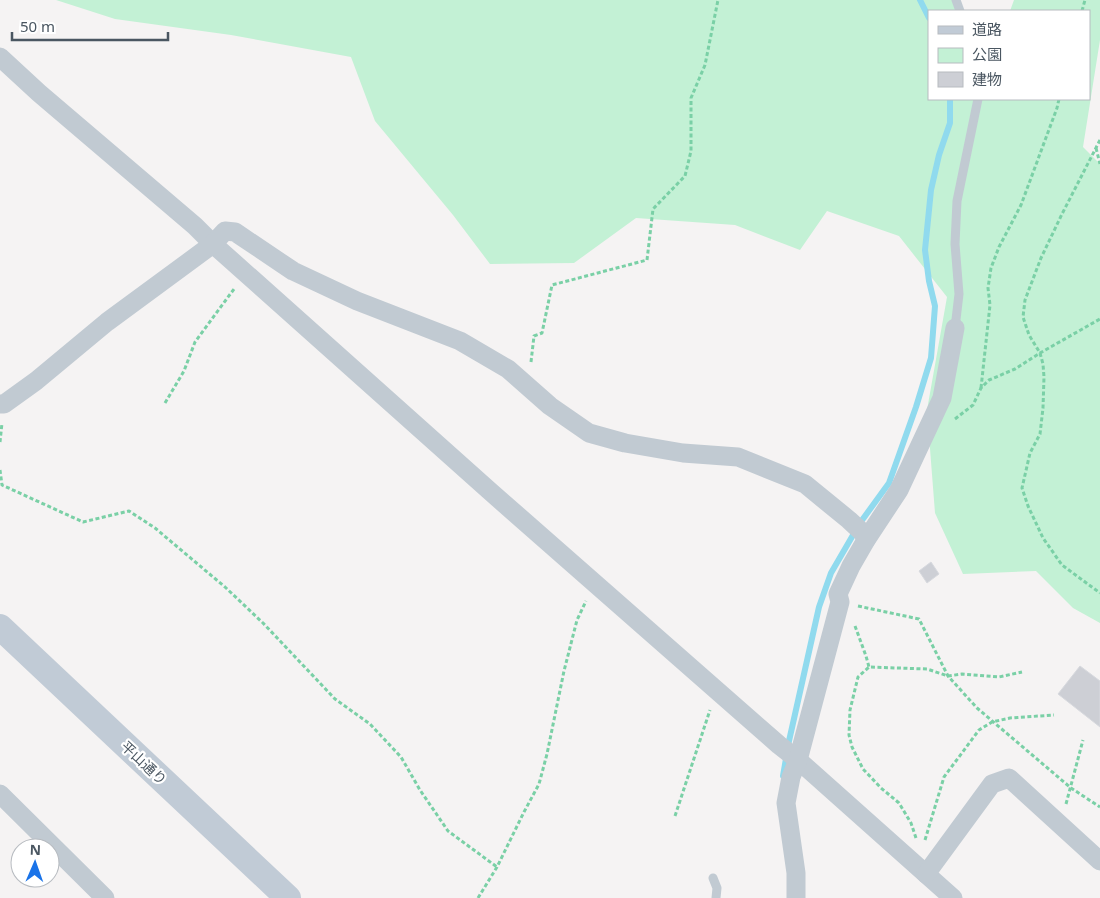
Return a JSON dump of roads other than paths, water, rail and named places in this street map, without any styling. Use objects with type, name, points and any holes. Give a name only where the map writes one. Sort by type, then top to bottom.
[{"type":"main road","name":"平山通り","points":[[0,627],[288,898]]},
{"type":"street","points":[[0,57],[39,93],[195,226],[595,583],[953,898]]},
{"type":"street","points":[[0,404],[4,404],[36,381],[107,322],[213,244],[225,231],[235,232],[293,272],[358,301],[460,341],[508,369],[550,406],[589,433],[625,443],[683,453],[738,457],[805,484],[849,520],[864,536]]},
{"type":"street","points":[[796,898],[796,873],[786,803],[791,777],[790,753],[840,602],[838,594],[864,536],[899,490],[942,398],[954,328]]},
{"type":"street","points":[[926,874],[992,784],[1009,778],[1100,861]]},
{"type":"street","points":[[0,794],[103,897]]},
{"type":"lane","points":[[954,328],[959,294],[955,244],[957,201],[978,100]]},
{"type":"lane","points":[[713,878],[716,898]]},
{"type":"waterway","points":[[920,0],[928,16]]},
{"type":"waterway","points":[[783,776],[819,607],[831,573],[860,523],[889,483],[931,358],[935,306],[929,281],[925,250],[931,190],[939,155],[950,123],[950,100]]}]
